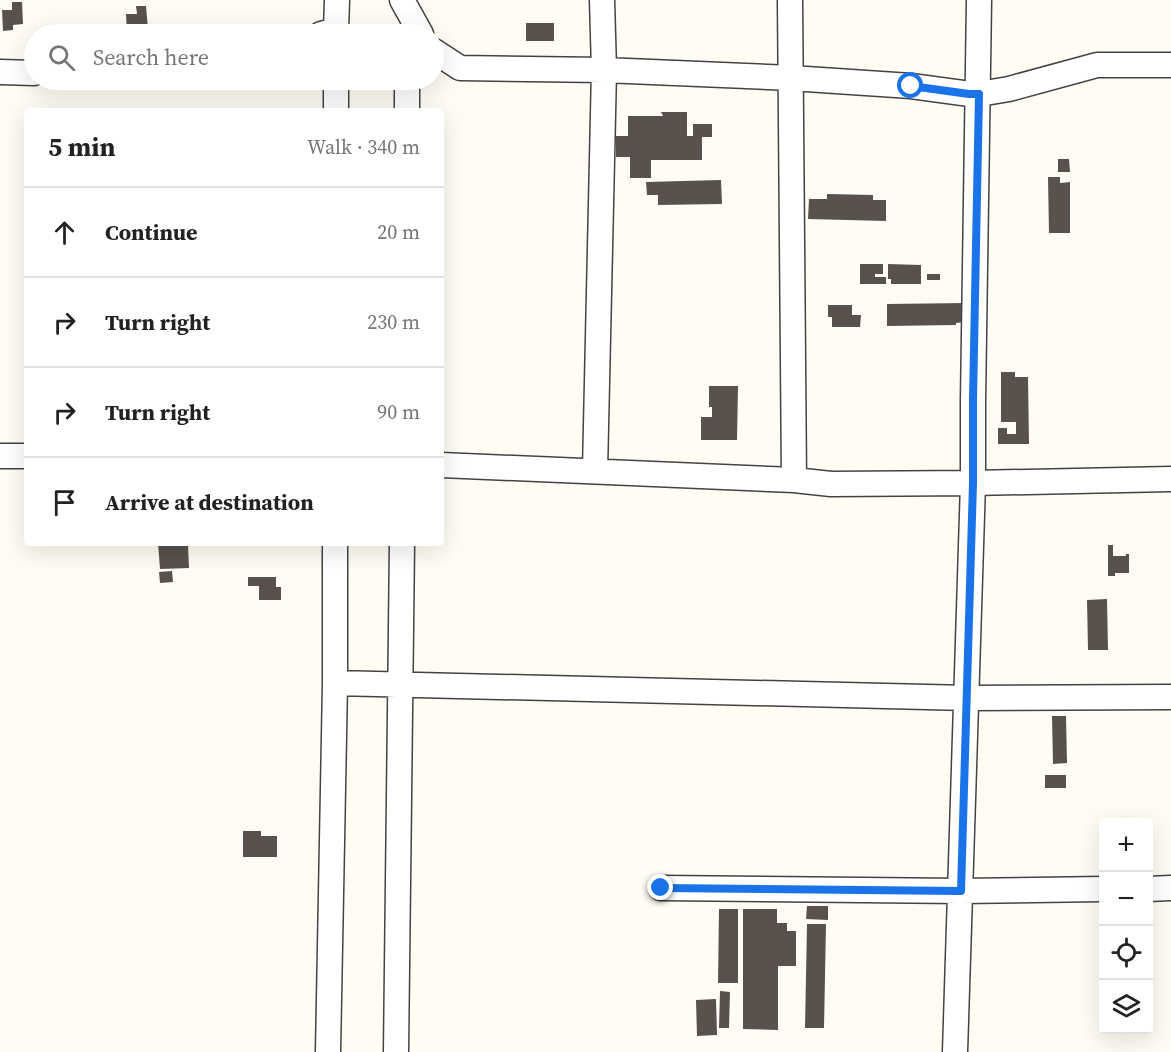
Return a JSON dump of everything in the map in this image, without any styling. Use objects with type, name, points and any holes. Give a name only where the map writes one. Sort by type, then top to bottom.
[{"type":"street","points":[[333,24],[337,0]]},
{"type":"street","points":[[595,471],[604,70],[602,0]]},
{"type":"street","points":[[790,0],[794,480]]},
{"type":"street","points":[[955,1052],[968,698],[973,483],[979,0]]},
{"type":"street","points":[[407,11],[415,24]]},
{"type":"street","points":[[444,59],[460,68],[604,70],[791,78],[911,86],[969,94],[1009,89],[1097,65],[1171,65]]},
{"type":"street","points":[[0,72],[24,73]]},
{"type":"street","points":[[336,90],[336,108]]},
{"type":"street","points":[[407,90],[407,108]]},
{"type":"street","points":[[0,456],[24,456]]},
{"type":"street","points":[[444,465],[794,480],[831,484],[1171,479]]},
{"type":"street","points":[[328,1052],[335,683],[335,546]]},
{"type":"street","points":[[396,1052],[402,546]]},
{"type":"street","points":[[335,683],[968,698],[1171,697]]},
{"type":"street","points":[[661,888],[961,891],[1099,889]]},
{"type":"street","points":[[1153,889],[1171,888]]},
{"type":"building","points":[[12,2],[22,2],[23,24],[13,25],[13,30],[3,31],[2,10],[12,10]]},
{"type":"building","points":[[136,6],[146,6],[148,24],[126,24],[126,14],[137,14]]},
{"type":"building","points":[[526,23],[554,23],[554,41],[526,41]]},
{"type":"building","points":[[661,112],[687,112],[687,136],[693,136],[693,124],[712,124],[712,137],[702,137],[702,160],[651,160],[651,178],[630,178],[630,157],[616,157],[616,136],[628,136],[628,116],[663,116]]},
{"type":"building","points":[[1058,159],[1069,159],[1070,172],[1058,172]]},
{"type":"building","points":[[1048,177],[1060,177],[1060,183],[1070,182],[1070,233],[1049,233]]},
{"type":"building","points":[[721,180],[722,204],[658,205],[658,195],[647,195],[646,182]]},
{"type":"building","points":[[827,194],[873,195],[873,200],[886,200],[886,221],[808,219],[809,199],[827,199]]},
{"type":"building","points":[[860,264],[883,264],[883,274],[875,274],[875,277],[886,277],[886,284],[860,284]]},
{"type":"building","points":[[888,264],[921,265],[921,284],[891,284],[891,279],[888,279]]},
{"type":"building","points":[[927,274],[940,274],[940,280],[927,280]]},
{"type":"building","points":[[965,303],[965,322],[956,323],[956,325],[887,326],[887,304]]},
{"type":"building","points":[[828,305],[852,305],[852,315],[861,315],[860,327],[832,327],[832,317],[828,317]]},
{"type":"building","points":[[1001,372],[1015,372],[1015,377],[1028,377],[1029,444],[998,444],[998,428],[1007,428],[1007,434],[1016,434],[1016,422],[1001,422]]},
{"type":"building","points":[[709,386],[738,386],[737,440],[701,440],[701,417],[712,417],[712,407],[709,407]]},
{"type":"building","points":[[1108,545],[1113,545],[1113,556],[1129,554],[1129,573],[1115,573],[1115,576],[1108,576]]},
{"type":"building","points":[[158,546],[188,546],[189,568],[160,569]]},
{"type":"building","points":[[172,571],[173,582],[160,583],[159,572]]},
{"type":"building","points":[[248,577],[276,577],[276,587],[281,587],[281,600],[259,600],[259,586],[248,586]]},
{"type":"building","points":[[1107,599],[1108,650],[1088,650],[1087,600]]},
{"type":"building","points":[[1052,716],[1066,716],[1067,763],[1053,764]]},
{"type":"building","points":[[1045,775],[1066,775],[1066,788],[1045,788]]},
{"type":"building","points":[[243,831],[261,831],[261,836],[277,836],[277,857],[243,857]]},
{"type":"building","points":[[807,906],[828,906],[828,920],[806,919]]},
{"type":"building","points":[[719,909],[738,909],[738,983],[718,983]]},
{"type":"building","points":[[743,909],[777,909],[777,923],[787,923],[787,931],[796,931],[796,966],[778,966],[778,1030],[743,1029]]},
{"type":"building","points":[[807,924],[826,924],[824,1028],[805,1028]]},
{"type":"building","points":[[720,991],[730,992],[729,1028],[719,1028]]},
{"type":"building","points":[[716,999],[717,1035],[697,1036],[696,1000]]},
{"type":"route","points":[[661,888],[961,891],[973,483],[979,94],[911,86]]}]
